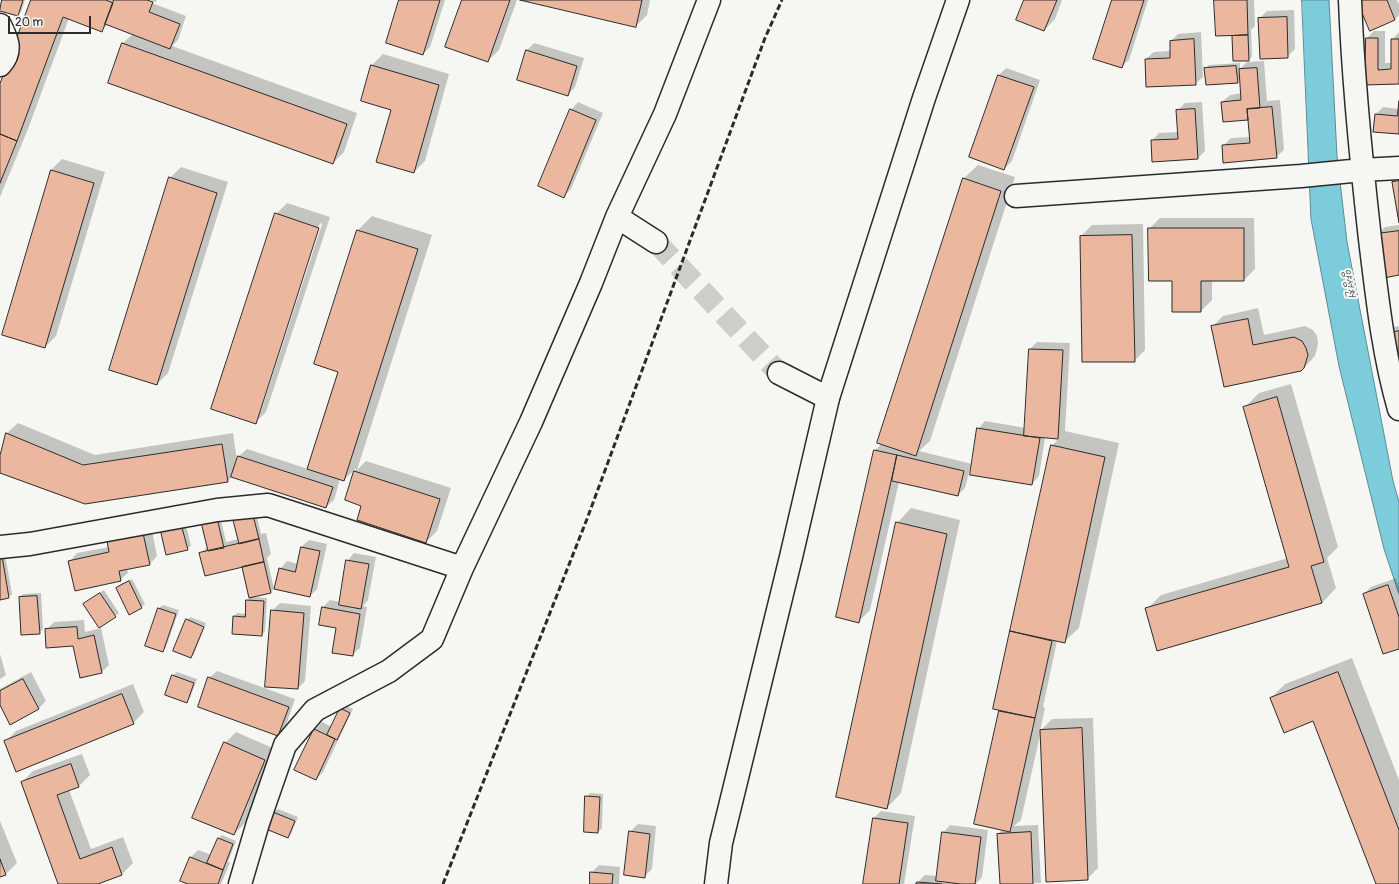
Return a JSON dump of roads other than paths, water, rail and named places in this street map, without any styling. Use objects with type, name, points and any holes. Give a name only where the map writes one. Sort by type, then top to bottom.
[{"type":"street","points":[[240,884],[258,822],[285,745],[315,710],[389,671],[432,639],[462,568],[532,422],[591,283],[617,217],[665,114],[709,0]]},
{"type":"street","points":[[716,884],[721,843],[828,398],[924,98],[958,0]]},
{"type":"street","points":[[1350,0],[1356,171],[1390,380],[1399,409]]},
{"type":"street","points":[[0,25],[7,40],[5,59],[0,65]]},
{"type":"street","points":[[1016,196],[1399,168]]},
{"type":"street","points":[[617,217],[656,242]]},
{"type":"street","points":[[779,373],[828,398]]},
{"type":"street","points":[[0,547],[30,544],[218,510],[268,505],[462,568]]},
{"type":"water","name":"양성천","points":[[1302,0],[1329,0],[1337,156],[1347,242],[1393,481],[1399,502],[1399,594],[1384,549],[1339,366],[1311,219]]},
{"type":"tunnel","points":[[656,242],[779,373]]},
{"type":"railway","points":[[443,884],[587,519],[765,38],[782,0]]}]
